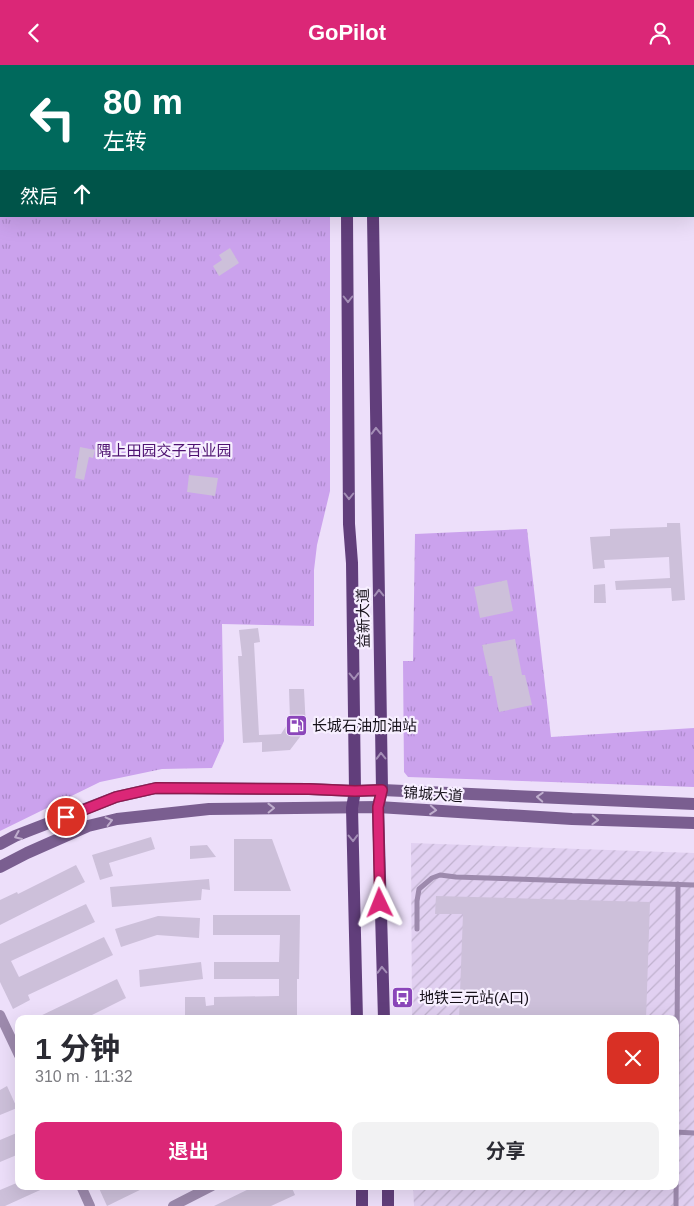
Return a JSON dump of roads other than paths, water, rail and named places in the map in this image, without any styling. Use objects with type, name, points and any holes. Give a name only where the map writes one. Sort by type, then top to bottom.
[{"type":"main road","name":"益新大道","points":[[347,217],[349,523],[352,563],[355,791],[352,808],[357,1015]]},
{"type":"main road","name":"益新大道","points":[[373,217],[382,790],[378,807],[384,1015]]},
{"type":"main road","points":[[0,844],[15,836],[116,797],[156,788],[382,790],[694,804]]},
{"type":"main road","name":"锦城大道","points":[[0,867],[88,826],[117,819],[209,809],[378,807],[572,819],[694,823]]},
{"type":"main road","points":[[362,1190],[362,1206]]},
{"type":"main road","points":[[388,1190],[388,1206]]},
{"type":"street","points":[[0,1015],[15,1047]]},
{"type":"street","points":[[83,1190],[90,1206]]},
{"type":"street","points":[[173,1206],[204,1190]]},
{"type":"lane","points":[[417,929],[419,889],[440,875],[466,878],[694,885]]},
{"type":"lane","points":[[676,1015],[678,884]]},
{"type":"lane","points":[[679,1133],[694,1133]]},
{"type":"lane","points":[[676,1190],[676,1206]]},
{"type":"place","name":"长城石油加油站","points":[[296,725]]},
{"type":"place","name":"地铁三元站(A口)","points":[[403,997]]},
{"type":"park label","name":"隅上田园交子百业园","points":[[164,450]]}]
